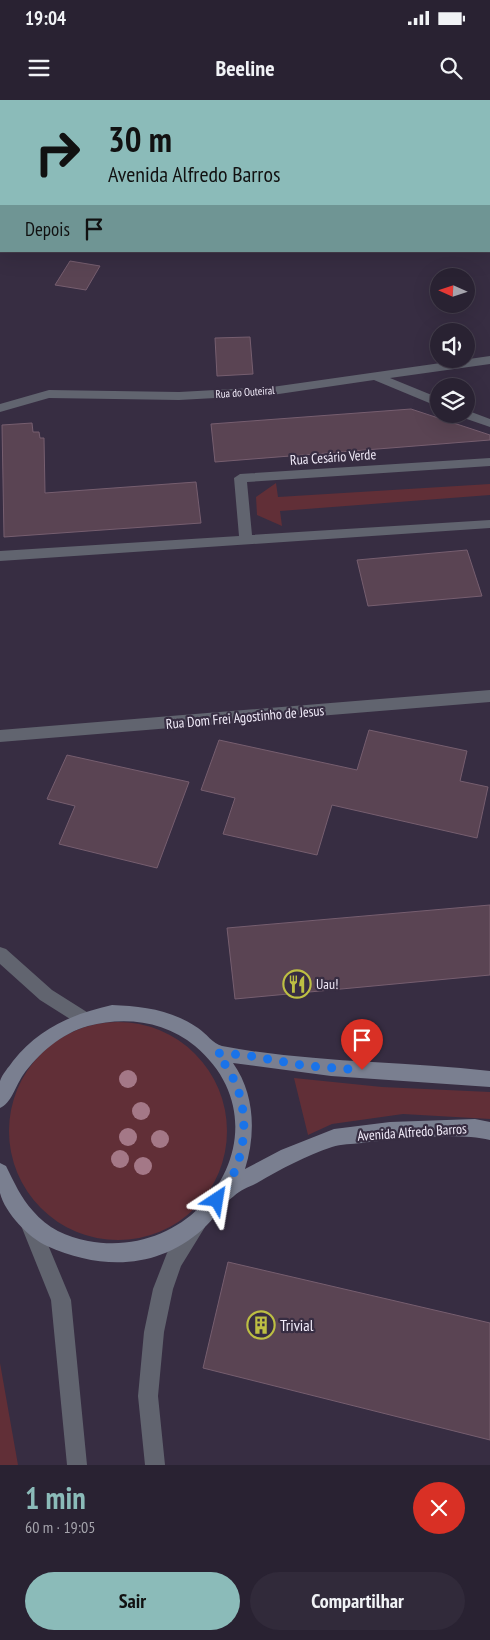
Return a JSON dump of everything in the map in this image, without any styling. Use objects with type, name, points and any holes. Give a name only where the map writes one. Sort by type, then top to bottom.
[{"type":"main road","points":[[0,1175],[16,1208],[29,1223],[50,1238],[76,1249],[111,1254],[140,1251],[176,1237],[198,1222],[226,1190],[240,1158],[244,1134],[243,1112],[237,1088],[230,1072],[217,1053],[203,1039],[167,1019],[131,1013],[113,1013],[84,1019],[58,1031],[34,1049],[23,1060],[2,1091]]},
{"type":"main road","points":[[217,1053],[245,1055],[307,1066],[457,1075],[490,1079]]},
{"type":"main road","name":"Avenida Alfredo Barros","points":[[226,1190],[287,1156],[334,1138],[390,1131],[475,1128],[490,1131]]},
{"type":"street","name":"Rua do Outeiral","points":[[0,408],[49,394],[179,396],[272,391],[490,360]]},
{"type":"street","points":[[377,377],[430,399]]},
{"type":"street","points":[[475,418],[490,423]]},
{"type":"street","name":"Rua Cesário Verde","points":[[246,540],[240,478],[490,462]]},
{"type":"street","points":[[0,556],[490,524]]},
{"type":"street","name":"Rua Dom Frei Agostinho de Jesus","points":[[0,736],[490,696]]},
{"type":"street","points":[[0,954],[46,995],[84,1019]]},
{"type":"street","points":[[155,1465],[148,1396],[154,1332],[162,1289],[174,1260],[198,1222]]},
{"type":"street","points":[[29,1223],[61,1300],[78,1465]]},
{"type":"shaded area","points":[[276,483],[278,497],[490,484],[490,495],[280,511],[282,526],[257,515],[256,497]]},
{"type":"shaded area","points":[[107,1022],[129,1022],[150,1026],[170,1034],[187,1046],[203,1062],[215,1079],[223,1099],[227,1131],[223,1163],[215,1183],[203,1200],[187,1216],[170,1228],[150,1236],[129,1240],[107,1240],[86,1236],[66,1228],[49,1216],[33,1200],[21,1183],[13,1163],[9,1142],[9,1120],[13,1099],[21,1079],[33,1062],[49,1046],[66,1034],[86,1026]]},
{"type":"shaded area","points":[[294,1078],[382,1087],[490,1092],[490,1119],[403,1114],[332,1124],[308,1135]]},
{"type":"shaded area","points":[[0,1363],[18,1465],[0,1465]]},
{"type":"building","points":[[70,261],[100,266],[86,290],[55,285]]},
{"type":"building","points":[[250,337],[253,374],[217,376],[215,338]]},
{"type":"building","points":[[411,409],[430,415],[430,423],[454,423],[490,435],[490,440],[215,462],[211,424]]},
{"type":"building","points":[[32,423],[33,432],[39,432],[40,438],[44,438],[45,493],[196,482],[201,523],[4,537],[2,425]]},
{"type":"building","points":[[467,550],[482,596],[368,606],[357,560]]},
{"type":"building","points":[[369,730],[467,751],[460,781],[488,787],[477,838],[332,805],[317,855],[223,834],[235,798],[201,790],[219,740],[357,770]]},
{"type":"building","points":[[67,755],[189,782],[157,868],[59,844],[75,806],[47,799]]},
{"type":"building","points":[[490,905],[490,975],[235,999],[227,928]]},
{"type":"building","points":[[228,1262],[490,1323],[490,1440],[203,1368]]},
{"type":"place","name":"Uau!","points":[[297,984]]},
{"type":"place","name":"Trivial","points":[[261,1325]]},
{"type":"route","points":[[217,1200],[226,1190],[240,1158],[244,1134],[243,1112],[237,1088],[230,1072],[217,1053],[245,1055],[307,1066],[362,1070]]}]
